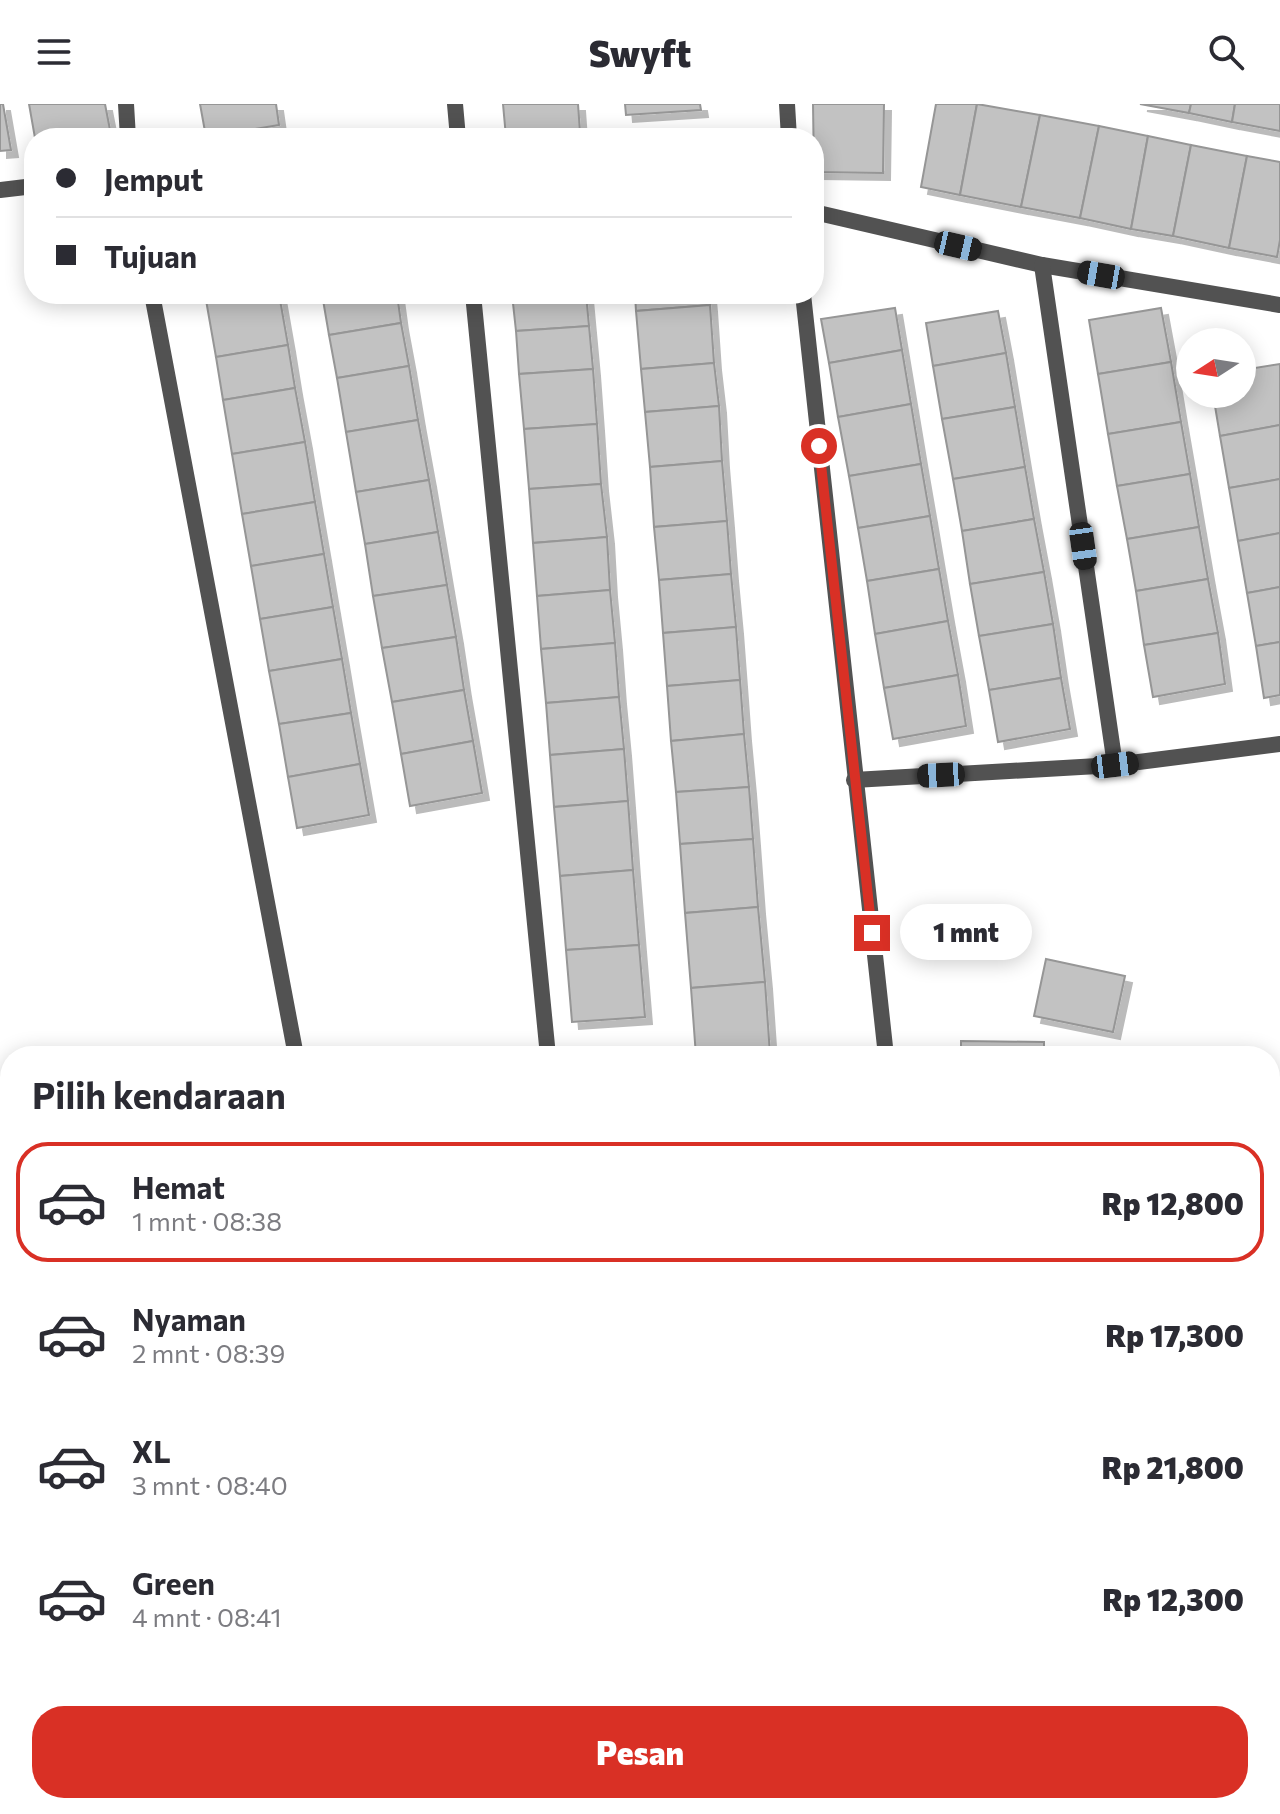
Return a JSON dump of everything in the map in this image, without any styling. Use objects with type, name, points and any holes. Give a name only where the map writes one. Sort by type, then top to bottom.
[{"type":"street","points":[[126,104],[127,128]]},
{"type":"street","points":[[455,104],[457,128]]},
{"type":"street","points":[[787,104],[788,128]]},
{"type":"street","points":[[0,190],[24,187]]},
{"type":"street","points":[[824,214],[1042,265],[1280,305]]},
{"type":"street","points":[[1042,265],[1115,765]]},
{"type":"street","points":[[154,304],[294,1046]]},
{"type":"street","points":[[474,304],[547,1046]]},
{"type":"street","points":[[804,304],[885,1046]]},
{"type":"street","points":[[854,780],[1115,765],[1280,744]]},
{"type":"building","points":[[0,104],[3,104],[11,150],[0,151]]},
{"type":"building","points":[[29,104],[105,104],[110,128],[33,128]]},
{"type":"building","points":[[200,104],[276,104],[279,125],[204,128]]},
{"type":"building","points":[[503,104],[578,104],[580,128],[505,128]]},
{"type":"building","points":[[625,104],[700,104],[701,110],[626,115]]},
{"type":"building","points":[[813,104],[884,104],[883,173],[824,172],[824,128],[813,128]]},
{"type":"building","points":[[936,104],[977,104],[960,195],[921,187]]},
{"type":"building","points":[[977,104],[1040,115],[1021,207],[960,195]]},
{"type":"building","points":[[1140,104],[1191,104],[1189,113]]},
{"type":"building","points":[[1191,104],[1235,104],[1232,122],[1189,113]]},
{"type":"building","points":[[1235,104],[1280,104],[1280,131],[1232,122]]},
{"type":"building","points":[[1040,115],[1099,126],[1080,218],[1021,207]]},
{"type":"building","points":[[1099,126],[1148,136],[1131,229],[1080,218]]},
{"type":"building","points":[[1148,136],[1191,145],[1173,236],[1131,229]]},
{"type":"building","points":[[1191,145],[1247,156],[1229,248],[1173,236]]},
{"type":"building","points":[[1247,156],[1280,162],[1280,240],[1277,257],[1229,248]]},
{"type":"building","points":[[207,304],[281,304],[288,345],[216,357]]},
{"type":"building","points":[[324,304],[398,304],[401,323],[329,335]]},
{"type":"building","points":[[513,304],[587,304],[589,326],[516,331]]},
{"type":"building","points":[[636,304],[710,305],[636,311]]},
{"type":"building","points":[[710,305],[714,363],[641,369],[636,311]]},
{"type":"building","points":[[895,308],[902,350],[829,363],[821,319]]},
{"type":"building","points":[[1161,308],[1171,362],[1098,374],[1089,320]]},
{"type":"building","points":[[998,311],[1006,353],[933,366],[926,323]]},
{"type":"building","points":[[401,323],[409,366],[337,378],[329,335]]},
{"type":"building","points":[[589,326],[593,369],[519,374],[516,331]]},
{"type":"building","points":[[288,345],[295,388],[223,400],[216,357]]},
{"type":"building","points":[[902,350],[911,404],[838,417],[829,363]]},
{"type":"building","points":[[1006,353],[1015,407],[942,419],[933,366]]},
{"type":"building","points":[[1171,362],[1176,408],[1179,408],[1181,422],[1108,434],[1098,374]]},
{"type":"building","points":[[714,363],[719,406],[645,412],[641,369]]},
{"type":"building","points":[[1280,364],[1280,425],[1220,436],[1215,408],[1256,408],[1256,368]]},
{"type":"building","points":[[409,366],[418,420],[346,432],[337,378]]},
{"type":"building","points":[[593,369],[597,424],[524,429],[519,374]]},
{"type":"building","points":[[295,388],[305,442],[232,454],[223,400]]},
{"type":"building","points":[[911,404],[921,464],[849,476],[838,417]]},
{"type":"building","points":[[719,406],[722,461],[650,467],[645,412]]},
{"type":"building","points":[[1015,407],[1025,467],[953,479],[942,419]]},
{"type":"building","points":[[418,420],[429,480],[356,492],[346,432]]},
{"type":"building","points":[[1181,422],[1190,474],[1117,486],[1108,434]]},
{"type":"building","points":[[597,424],[601,484],[529,489],[524,429]]},
{"type":"building","points":[[1280,425],[1280,479],[1229,488],[1220,436]]},
{"type":"building","points":[[305,442],[315,502],[242,514],[232,454]]},
{"type":"building","points":[[722,461],[727,521],[654,527],[650,467]]},
{"type":"building","points":[[921,464],[930,516],[858,528],[849,476]]},
{"type":"building","points":[[1025,467],[1034,519],[962,531],[953,479]]},
{"type":"building","points":[[1190,474],[1199,527],[1127,539],[1117,486]]},
{"type":"building","points":[[1280,479],[1280,533],[1238,541],[1229,488]]},
{"type":"building","points":[[429,480],[438,532],[365,544],[356,492]]},
{"type":"building","points":[[601,484],[607,537],[533,543],[529,489]]},
{"type":"building","points":[[315,502],[324,554],[251,566],[242,514]]},
{"type":"building","points":[[930,516],[939,569],[867,581],[858,528]]},
{"type":"building","points":[[1034,519],[1044,572],[970,584],[962,531]]},
{"type":"building","points":[[727,521],[731,574],[659,580],[654,527]]},
{"type":"building","points":[[1199,527],[1208,579],[1136,591],[1127,539]]},
{"type":"building","points":[[438,532],[447,585],[373,596],[365,544]]},
{"type":"building","points":[[1280,533],[1280,587],[1247,593],[1238,541]]},
{"type":"building","points":[[607,537],[610,590],[537,596],[533,543]]},
{"type":"building","points":[[324,554],[333,607],[260,619],[251,566]]},
{"type":"building","points":[[939,569],[948,621],[875,634],[867,581]]},
{"type":"building","points":[[1044,572],[1053,624],[979,636],[970,584]]},
{"type":"building","points":[[731,574],[736,627],[663,633],[659,580]]},
{"type":"building","points":[[1208,579],[1218,633],[1144,645],[1136,591]]},
{"type":"building","points":[[447,585],[456,637],[382,648],[373,596]]},
{"type":"building","points":[[1280,587],[1280,642],[1256,646],[1247,593]]},
{"type":"building","points":[[610,590],[615,643],[541,649],[537,596]]},
{"type":"building","points":[[333,607],[342,659],[269,671],[260,619]]},
{"type":"building","points":[[948,621],[958,675],[884,688],[875,634]]},
{"type":"building","points":[[1053,624],[1061,678],[989,690],[979,636]]},
{"type":"building","points":[[736,627],[740,680],[667,686],[663,633]]},
{"type":"building","points":[[1218,633],[1225,684],[1153,697],[1144,645]]},
{"type":"building","points":[[456,637],[464,690],[392,702],[382,648]]},
{"type":"building","points":[[1280,642],[1280,695],[1264,698],[1256,646]]},
{"type":"building","points":[[615,643],[619,697],[546,703],[541,649]]},
{"type":"building","points":[[342,659],[351,713],[279,724],[269,671]]},
{"type":"building","points":[[958,675],[966,726],[893,739],[884,688]]},
{"type":"building","points":[[1061,678],[1070,729],[998,742],[989,690]]},
{"type":"building","points":[[740,680],[744,734],[671,741],[667,686]]},
{"type":"building","points":[[464,690],[473,741],[401,754],[392,702]]},
{"type":"building","points":[[619,697],[624,749],[550,755],[546,703]]},
{"type":"building","points":[[351,713],[360,764],[288,777],[279,724]]},
{"type":"building","points":[[744,734],[749,787],[676,792],[671,741]]},
{"type":"building","points":[[473,741],[482,793],[410,806],[401,754]]},
{"type":"building","points":[[624,749],[628,801],[554,807],[550,755]]},
{"type":"building","points":[[360,764],[369,815],[297,828],[288,777]]},
{"type":"building","points":[[749,787],[753,839],[680,844],[676,792]]},
{"type":"building","points":[[628,801],[633,870],[560,876],[554,807]]},
{"type":"building","points":[[753,839],[758,907],[685,913],[680,844]]},
{"type":"building","points":[[633,870],[639,945],[566,950],[560,876]]},
{"type":"building","points":[[758,907],[765,982],[691,988],[685,913]]},
{"type":"building","points":[[639,945],[645,1017],[572,1022],[566,950]]},
{"type":"building","points":[[1046,959],[1125,976],[1113,1032],[1034,1016]]},
{"type":"building","points":[[765,982],[769,1046],[695,1046],[691,988]]},
{"type":"building","points":[[961,1041],[1044,1042],[1044,1046],[961,1046]]},
{"type":"route","points":[[819,446],[872,933]]}]
